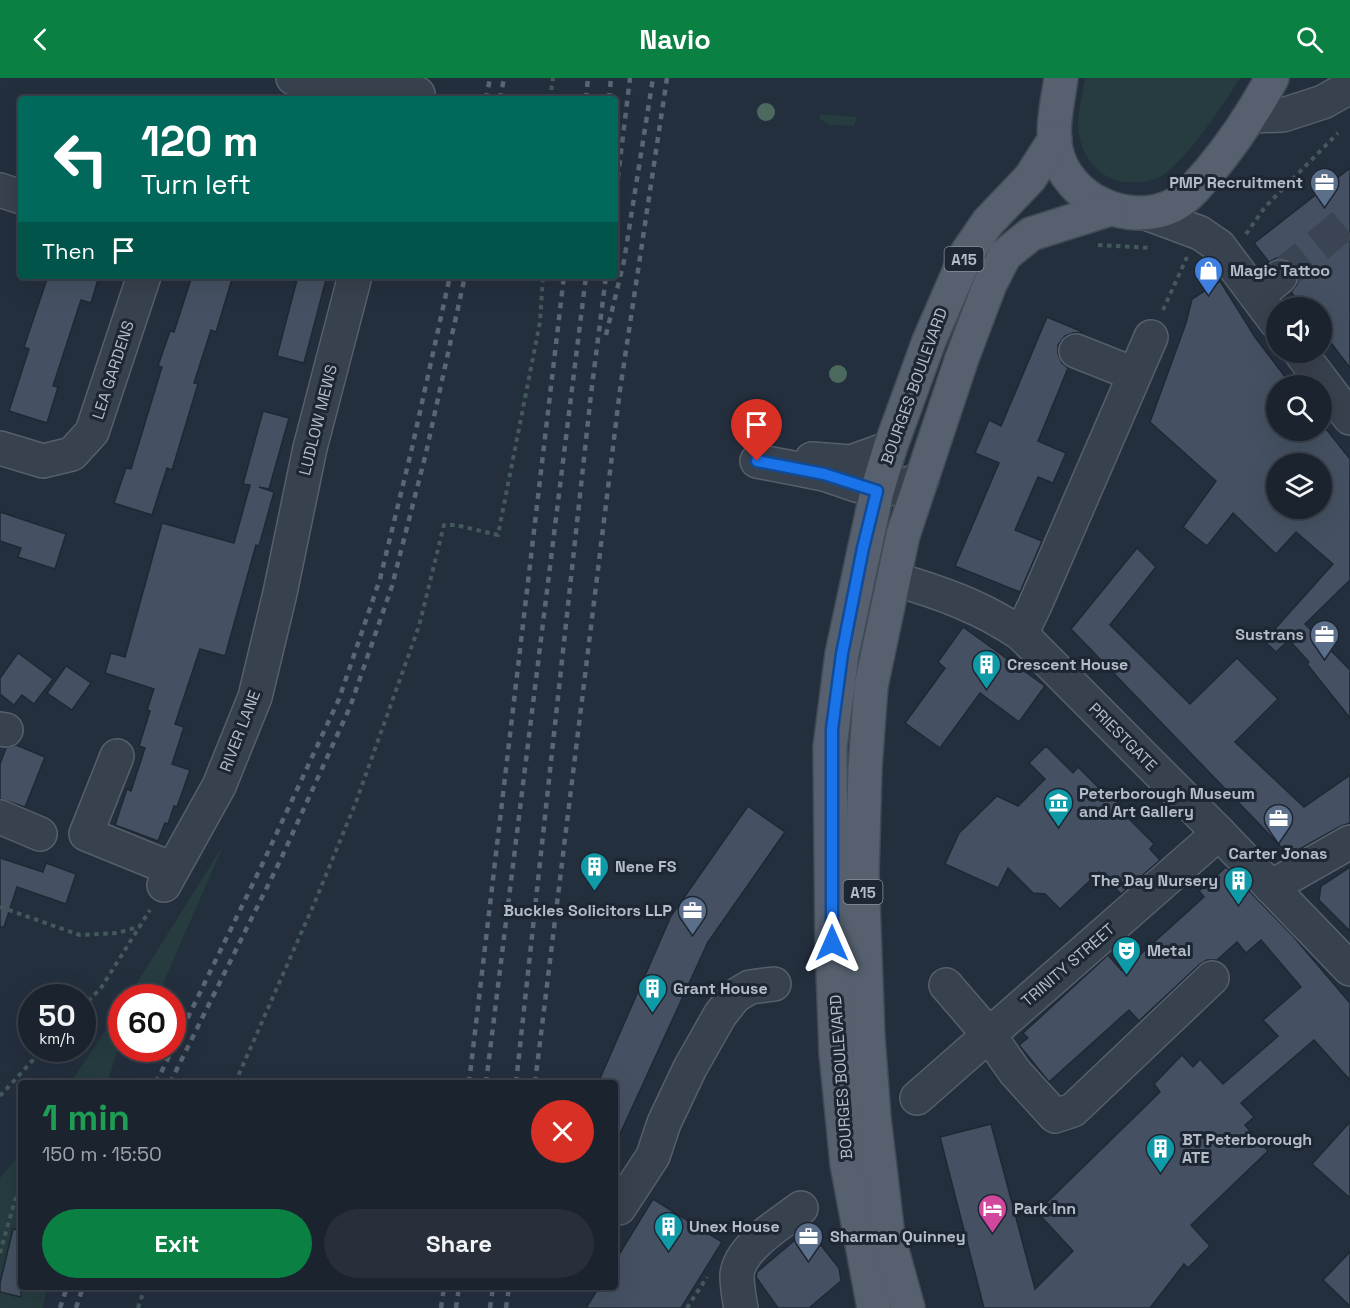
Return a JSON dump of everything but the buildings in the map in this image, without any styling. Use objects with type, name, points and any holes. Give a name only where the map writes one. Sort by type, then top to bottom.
[{"type":"main road","points":[[1062,78],[1054,122],[1056,150],[1062,167],[1072,182],[1093,200],[1110,209],[1130,213],[1146,213],[1171,206],[1184,198],[1229,148],[1252,116],[1272,78]]},
{"type":"main road","name":"BOURGES BOULEVARD","points":[[874,1308],[847,1164],[836,1053],[832,943],[830,747],[842,654],[877,491],[929,340],[968,251],[988,222],[1030,178],[1055,139]]},
{"type":"main road","name":"BOURGES BOULEVARD","points":[[908,1308],[888,1236],[874,1118],[868,1038],[862,873],[865,768],[872,686],[903,535],[962,358],[990,284],[1005,255],[1031,234],[1110,209]]},
{"type":"street","points":[[293,78],[419,90]]},
{"type":"street","points":[[1252,116],[1283,115],[1323,102],[1345,90]]},
{"type":"street","points":[[0,190],[18,196]]},
{"type":"street","points":[[1146,213],[1200,233],[1268,287],[1270,297]]},
{"type":"street","name":"LEA GARDENS","points":[[0,448],[42,461],[72,454],[92,432],[143,279]]},
{"type":"street","name":"LUDLOW MEWS","points":[[286,565],[310,448],[354,279]]},
{"type":"street","points":[[1021,634],[1151,337]]},
{"type":"street","points":[[1076,351],[1134,374]]},
{"type":"street","points":[[1308,363],[1350,418]]},
{"type":"street","points":[[890,448],[851,462],[833,462],[767,453],[757,461],[824,474],[877,491],[899,487],[922,479]]},
{"type":"street","name":"RIVER LANE","points":[[117,756],[86,834],[168,877],[219,786],[255,698],[286,565]]},
{"type":"street","name":"PRIESTGATE","points":[[894,579],[961,601],[1001,620],[1021,634],[1219,833],[1350,969]]},
{"type":"street","points":[[0,817],[40,834]]},
{"type":"street","name":"TRINITY STREET","points":[[917,1098],[1219,833]]},
{"type":"street","points":[[1271,887],[1350,842]]},
{"type":"street","points":[[946,985],[989,1035],[1015,1072],[1056,1116],[1073,1110],[1212,978]]},
{"type":"street","points":[[619,1208],[653,1156],[664,1123],[690,1068],[720,1015],[742,991],[750,987],[774,984]]},
{"type":"street","points":[[741,1308],[737,1274],[745,1255],[767,1233],[801,1208]]},
{"type":"path","points":[[550,96],[553,78]]},
{"type":"path","points":[[1245,234],[1264,207],[1338,133]]},
{"type":"path","points":[[1091,244],[1160,249]]},
{"type":"path","points":[[1151,337],[1190,250]]},
{"type":"path","points":[[236,1080],[356,802],[419,626],[444,525],[456,525],[498,535],[540,322],[543,279]]},
{"type":"path","points":[[0,907],[80,934],[117,933],[141,926],[96,993]]},
{"type":"path","points":[[0,1096],[31,1062]]},
{"type":"path","points":[[0,1253],[18,1196]]},
{"type":"path","points":[[687,1308],[706,1279]]},
{"type":"path","points":[[138,1308],[145,1290]]},
{"type":"green space","points":[[1085,78],[1240,78],[1205,130],[1174,166],[1164,174],[1145,182],[1124,182],[1114,180],[1093,165],[1080,141],[1078,121]]},
{"type":"green space","points":[[819,114],[857,117],[854,126],[830,125],[820,119]]},
{"type":"green space","points":[[224,844],[163,984],[136,984]]},
{"type":"green space","points":[[108,1027],[108,1062],[114,1062],[108,1080],[72,1080],[84,1062],[96,1062],[96,1045]]},
{"type":"green space","points":[[18,1157],[18,1290],[46,1290],[43,1308],[0,1308],[0,1178]]},
{"type":"tunnel","points":[[1280,277],[1350,219]]},
{"type":"railway","points":[[487,96],[490,78]]},
{"type":"railway","points":[[501,96],[504,78]]},
{"type":"railway","points":[[586,96],[588,78]]},
{"type":"railway","points":[[609,96],[611,78]]},
{"type":"railway","points":[[618,177],[630,78]]},
{"type":"railway","points":[[606,335],[624,261],[653,78]]},
{"type":"railway","points":[[535,1080],[620,390],[667,78]]},
{"type":"railway","points":[[157,1080],[261,867],[339,699],[380,579],[449,279]]},
{"type":"railway","points":[[171,1080],[280,861],[350,707],[392,586],[426,453],[464,279]]},
{"type":"railway","points":[[469,1080],[564,279]]},
{"type":"railway","points":[[486,1080],[586,279]]},
{"type":"railway","points":[[516,1080],[606,279]]},
{"type":"railway","points":[[60,1308],[66,1290]]},
{"type":"railway","points":[[76,1308],[82,1290]]},
{"type":"railway","points":[[441,1308],[444,1290]]},
{"type":"railway","points":[[456,1308],[459,1290]]},
{"type":"railway","points":[[490,1308],[493,1290]]},
{"type":"railway","points":[[506,1308],[509,1290]]},
{"type":"place","name":"PMP Recruitment","points":[[1324,208]]},
{"type":"place","name":"Magic Tattoo","points":[[1209,296]]},
{"type":"place","name":"Sustrans","points":[[1325,660]]},
{"type":"place","name":"Crescent House","points":[[986,690]]},
{"type":"place","name":"Peterborough Museum and Art Gallery","points":[[1058,828]]},
{"type":"place","name":"Carter Jonas","points":[[1278,844]]},
{"type":"place","name":"Nene FS","points":[[594,892]]},
{"type":"place","name":"The Day Nursery","points":[[1239,906]]},
{"type":"place","name":"Buckles Solicitors LLP","points":[[693,936]]},
{"type":"place","name":"Metal","points":[[1126,976]]},
{"type":"place","name":"Grant House","points":[[652,1014]]},
{"type":"place","name":"BT Peterborough ATE","points":[[1161,1174]]},
{"type":"place","name":"Park Inn","points":[[993,1234]]},
{"type":"place","name":"Unex House","points":[[668,1252]]},
{"type":"place","name":"Sharman Quinney","points":[[809,1262]]},
{"type":"route","points":[[757,461],[831,475],[877,491],[842,654],[830,747],[832,943]]}]
